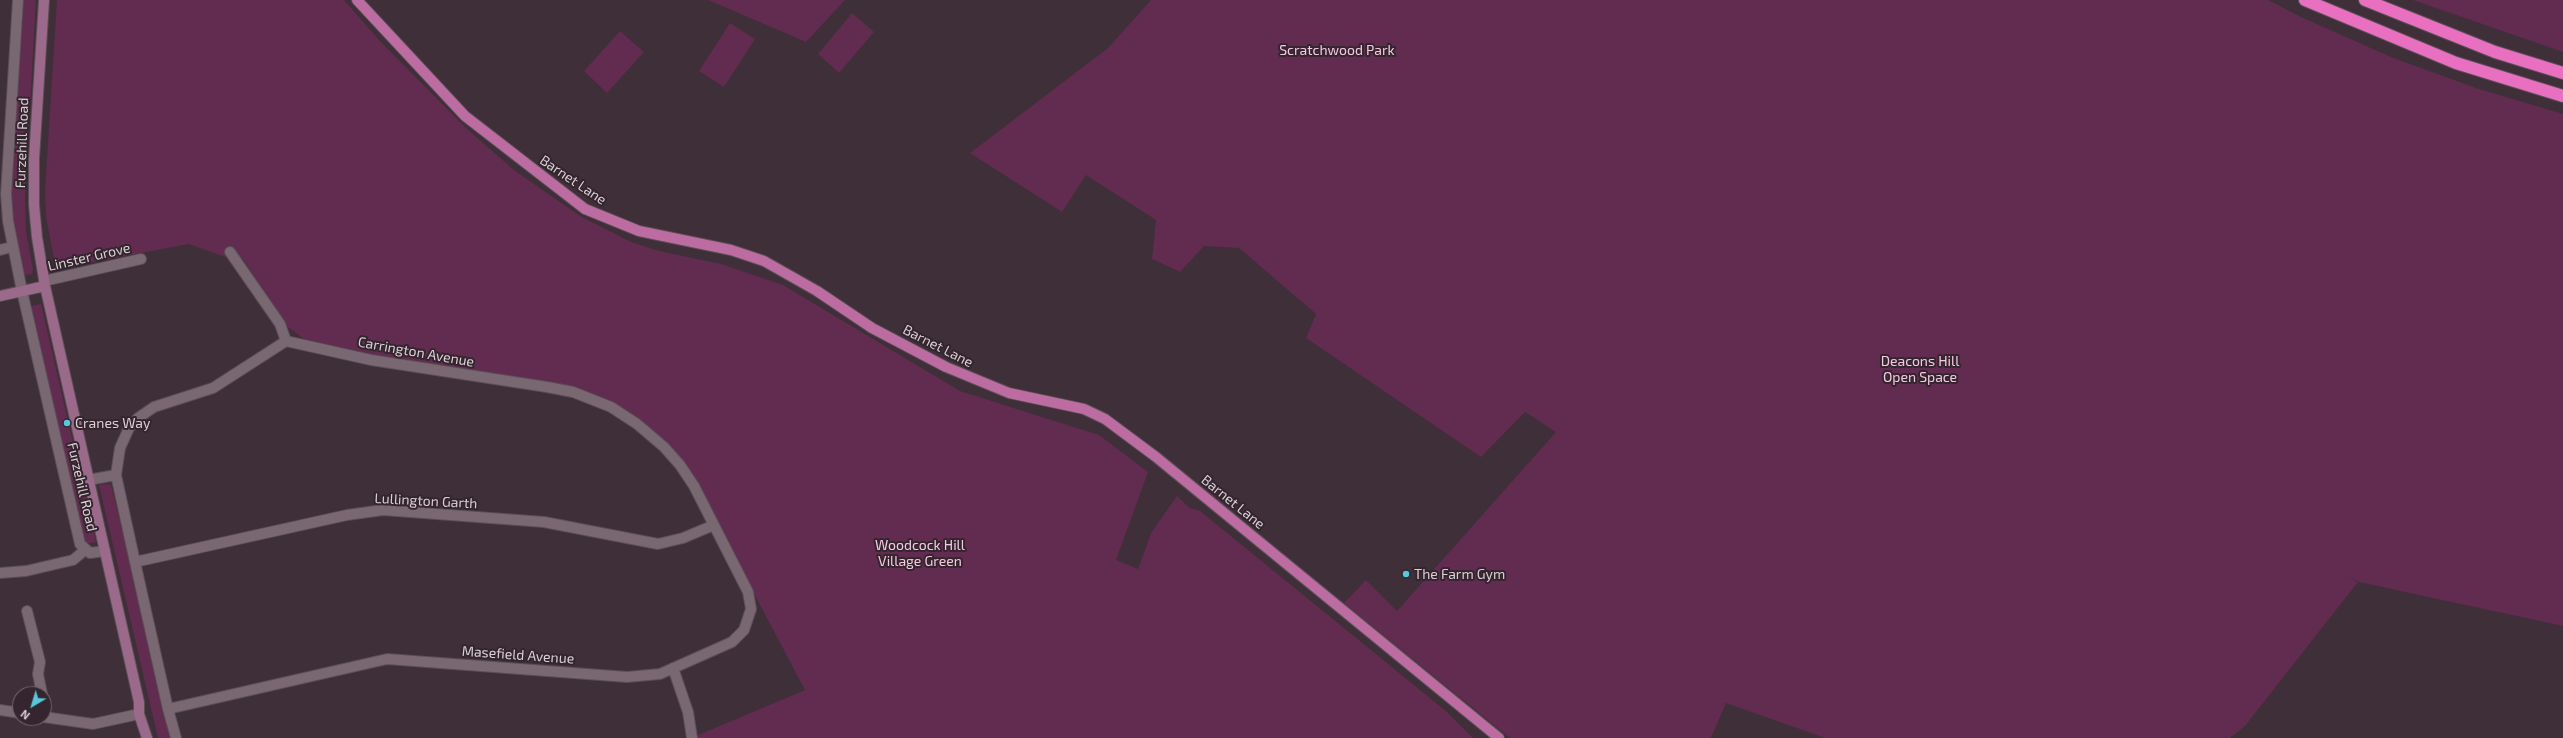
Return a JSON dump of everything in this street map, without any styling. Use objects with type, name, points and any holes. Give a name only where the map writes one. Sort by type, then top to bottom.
[{"type":"highway","points":[[2305,0],[2456,63],[2563,96]]},
{"type":"highway","points":[[2365,0],[2495,52],[2563,73]]},
{"type":"main road","name":"Barnet Lane","points":[[357,0],[466,116],[585,208],[615,223],[639,231],[731,250],[764,261],[817,291],[872,328],[946,367],[1010,393],[1084,409],[1118,428],[1499,738]]},
{"type":"street","name":"Furzehill Road","points":[[18,0],[6,194],[12,247],[80,544],[90,553],[105,551]]},
{"type":"street","name":"Furzehill Road","points":[[44,0],[34,159],[34,205],[45,284],[139,702],[139,714],[147,738]]},
{"type":"street","points":[[0,250],[12,247]]},
{"type":"street","points":[[176,738],[168,709],[116,475],[117,462],[123,439],[138,418],[154,407],[213,388],[286,341],[280,324],[230,252]]},
{"type":"street","name":"Linster Grove","points":[[45,284],[141,259]]},
{"type":"street","points":[[0,296],[22,292],[45,284]]},
{"type":"street","name":"Carrington Avenue","points":[[286,341],[371,360],[573,392],[598,402],[637,424],[664,446],[694,486],[714,525]]},
{"type":"street","points":[[88,480],[116,475]]},
{"type":"street","name":"Lullington Garth","points":[[135,562],[347,514],[383,510],[544,522],[658,544],[683,538],[714,525]]},
{"type":"street","name":"Masefield Avenue","points":[[168,709],[387,659],[627,677],[642,677],[673,668],[732,642],[744,630],[751,609],[748,592],[714,525]]},
{"type":"street","points":[[0,573],[26,571],[72,560],[85,550]]},
{"type":"street","points":[[27,611],[40,662],[38,674],[40,686]]},
{"type":"street","points":[[673,668],[688,712],[692,738]]},
{"type":"street","points":[[0,710],[12,712]]},
{"type":"street","points":[[52,719],[93,724],[139,714]]},
{"type":"green space","points":[[24,0],[36,0],[25,197],[26,231],[33,270],[32,274],[27,275],[22,272],[14,232],[11,197]]},
{"type":"green space","name":"Woodcock Hill Village Green","points":[[57,0],[344,0],[380,41],[466,128],[514,170],[580,216],[631,242],[659,251],[721,264],[783,285],[960,391],[1099,435],[1148,472],[1116,560],[1138,569],[1151,533],[1177,496],[1190,508],[1200,511],[1447,712],[1473,738],[696,738],[696,736],[805,690],[695,482],[675,454],[602,397],[567,386],[363,354],[304,339],[288,327],[243,259],[231,248],[225,257],[189,244],[56,269],[46,217],[45,190]]},
{"type":"green space","points":[[708,0],[845,0],[806,42]]},
{"type":"green space","name":"Deacons Hill Open Space","points":[[1151,0],[2268,0],[2301,17],[2391,57],[2476,88],[2563,114],[2563,626],[2359,582],[2337,572],[2358,582],[2245,726],[2230,738],[1825,738],[1726,703],[1711,738],[1510,738],[1344,603],[1366,580],[1397,611],[1556,432],[1525,412],[1481,457],[1306,338],[1316,314],[1239,248],[1204,246],[1180,272],[1152,259],[1156,220],[1086,175],[1062,212],[970,153],[1108,48]]},
{"type":"green space","points":[[2413,0],[2563,0],[2563,52]]},
{"type":"green space","points":[[852,13],[874,32],[839,73],[818,54]]},
{"type":"green space","points":[[730,23],[755,39],[724,87],[699,71]]},
{"type":"green space","points":[[620,31],[644,52],[607,93],[584,71]]},
{"type":"green space","points":[[41,304],[96,542],[85,544],[30,306]]},
{"type":"green space","points":[[99,485],[111,485],[173,738],[158,738]]},
{"type":"place","name":"Cranes Way","points":[[67,423]]},
{"type":"place","name":"The Farm Gym","points":[[1406,574]]},
{"type":"park label","name":"Scratchwood Park","points":[[1337,50]]}]
